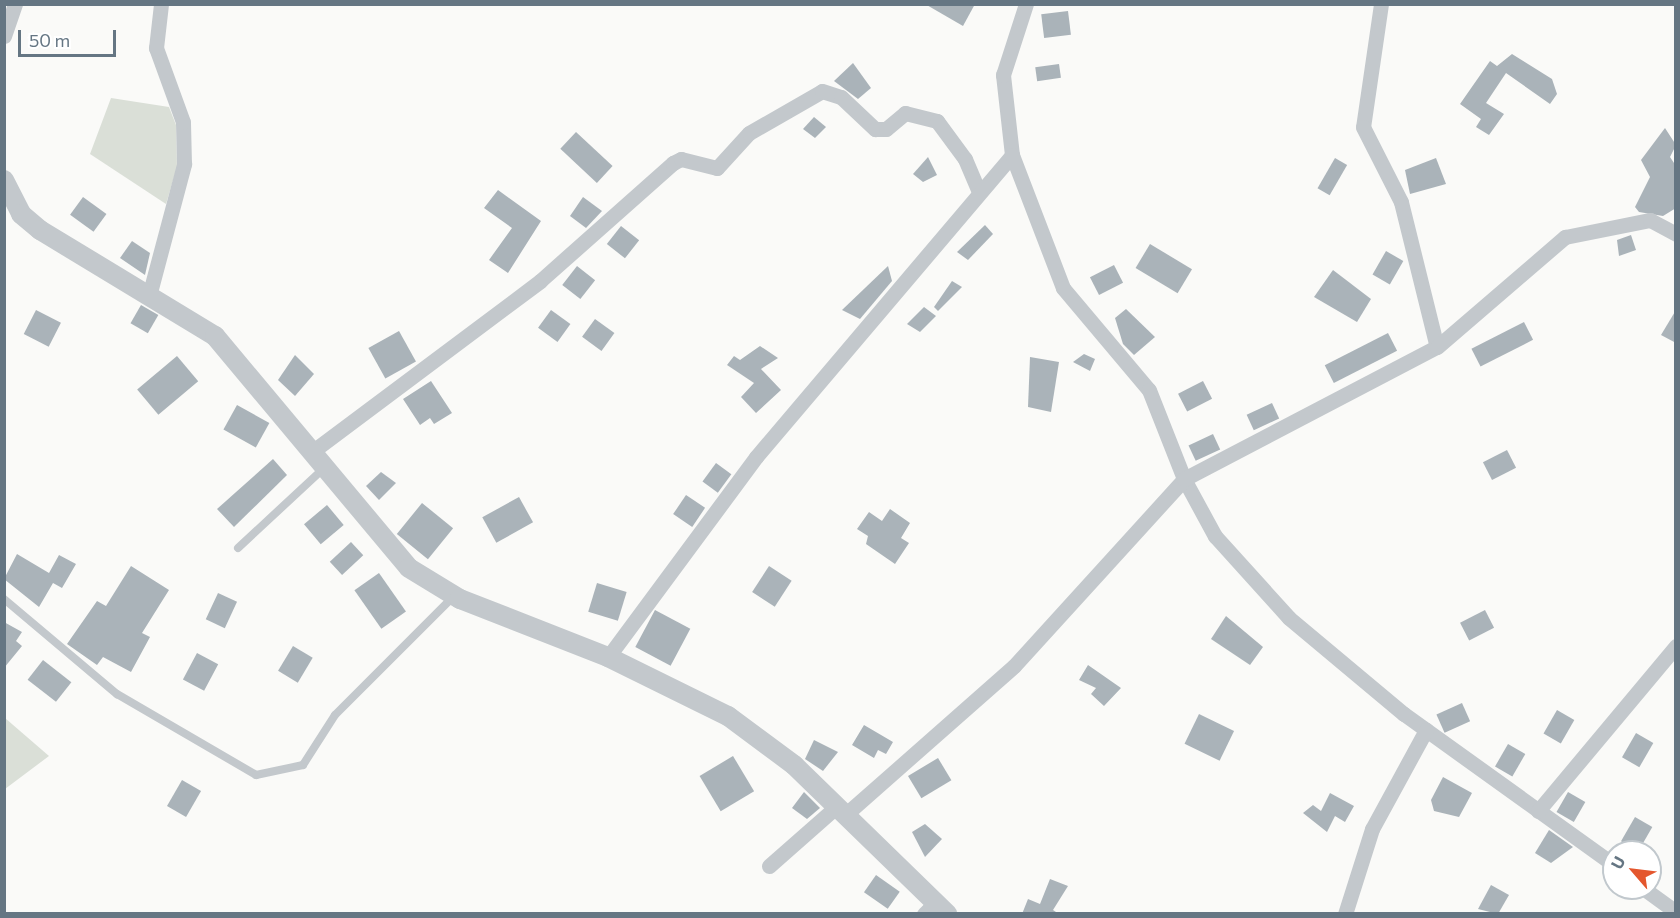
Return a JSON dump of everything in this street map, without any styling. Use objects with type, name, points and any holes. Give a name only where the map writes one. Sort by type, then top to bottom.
[{"type":"street","points":[[4,36],[15,4]]},
{"type":"street","points":[[149,296],[184,164],[183,122],[156,48],[160,4]]},
{"type":"street","points":[[1026,4],[1003,75],[1012,155],[1063,288],[1149,390],[1184,479],[1215,536],[1289,618],[1426,730],[1602,857]]},
{"type":"street","points":[[1381,4],[1363,127],[1401,202],[1437,347]]},
{"type":"street","points":[[313,451],[540,281],[673,163],[681,159],[717,168],[749,133],[822,91],[841,97],[875,129],[886,129],[905,113],[937,121],[965,159],[979,192]]},
{"type":"street","points":[[608,657],[756,457],[1012,155]]},
{"type":"street","points":[[4,180],[21,213],[40,231],[215,336],[409,568],[454,596],[608,657],[728,716],[768,742],[841,810],[936,910]]},
{"type":"street","points":[[769,866],[841,810],[1014,666],[1184,479],[1437,347],[1565,237],[1650,220],[1676,234]]},
{"type":"street","points":[[1538,811],[1676,646]]},
{"type":"street","points":[[1345,914],[1372,829],[1426,730]]},
{"type":"street","points":[[1660,900],[1676,912]]},
{"type":"lane","points":[[238,548],[326,467]]},
{"type":"lane","points":[[4,598],[117,694],[256,775],[303,765],[335,715],[454,596]]},
{"type":"shaded area","points":[[111,98],[169,107],[176,125],[177,167],[166,204],[90,154]]},
{"type":"shaded area","points":[[5,718],[49,756],[5,789]]},
{"type":"building","points":[[925,4],[975,4],[963,26]]},
{"type":"building","points":[[1068,11],[1071,35],[1044,38],[1041,14]]},
{"type":"building","points":[[1512,54],[1552,79],[1557,94],[1550,104],[1506,73],[1486,103],[1504,114],[1489,135],[1476,127],[1481,119],[1460,104],[1490,61],[1497,66]]},
{"type":"building","points":[[853,63],[871,88],[858,99],[834,81]]},
{"type":"building","points":[[1059,64],[1061,78],[1037,81],[1035,67]]},
{"type":"building","points":[[814,117],[826,127],[815,138],[803,129]]},
{"type":"building","points":[[1665,128],[1676,145],[1670,157],[1676,166],[1676,208],[1663,216],[1639,212],[1635,207],[1650,177],[1641,160]]},
{"type":"building","points":[[576,132],[613,166],[597,183],[560,149]]},
{"type":"building","points":[[928,157],[937,175],[923,182],[913,174]]},
{"type":"building","points":[[1335,158],[1347,165],[1330,195],[1318,188]]},
{"type":"building","points":[[1436,158],[1446,184],[1410,194],[1405,170]]},
{"type":"building","points":[[498,190],[541,221],[508,273],[489,260],[512,228],[484,208]]},
{"type":"building","points":[[83,197],[106,214],[94,232],[70,215]]},
{"type":"building","points":[[583,197],[602,211],[586,228],[570,216]]},
{"type":"building","points":[[985,225],[993,234],[968,260],[957,252]]},
{"type":"building","points":[[621,226],[639,240],[625,258],[607,244]]},
{"type":"building","points":[[1631,235],[1636,250],[1619,256],[1617,240]]},
{"type":"building","points":[[132,241],[150,253],[145,275],[120,258]]},
{"type":"building","points":[[1150,244],[1192,269],[1178,293],[1136,268]]},
{"type":"building","points":[[1386,251],[1403,261],[1390,284],[1372,274]]},
{"type":"building","points":[[1114,265],[1123,283],[1099,295],[1090,277]]},
{"type":"building","points":[[577,266],[595,280],[580,299],[562,285]]},
{"type":"building","points":[[888,266],[892,281],[860,319],[842,310]]},
{"type":"building","points":[[1333,270],[1371,299],[1357,322],[1314,297]]},
{"type":"building","points":[[952,281],[962,287],[938,311],[934,307]]},
{"type":"building","points":[[141,305],[158,315],[148,333],[130,323]]},
{"type":"building","points":[[924,307],[936,316],[920,332],[907,324]]},
{"type":"building","points":[[1126,309],[1155,337],[1134,355],[1123,344],[1115,318]]},
{"type":"building","points":[[36,310],[61,323],[49,347],[24,334]]},
{"type":"building","points":[[551,310],[570,324],[557,342],[538,328]]},
{"type":"building","points":[[1676,310],[1676,343],[1661,335]]},
{"type":"building","points":[[595,319],[614,333],[601,351],[582,337]]},
{"type":"building","points":[[1524,322],[1533,340],[1481,367],[1471,349]]},
{"type":"building","points":[[399,331],[416,362],[385,379],[368,348]]},
{"type":"building","points":[[1388,333],[1397,351],[1334,383],[1325,365]]},
{"type":"building","points":[[760,346],[778,358],[761,369],[781,390],[756,413],[741,397],[754,383],[727,365],[734,356],[740,360]]},
{"type":"building","points":[[1084,354],[1095,359],[1090,371],[1073,362]]},
{"type":"building","points":[[295,355],[314,374],[295,396],[278,380]]},
{"type":"building","points":[[177,356],[198,381],[158,415],[137,389]]},
{"type":"building","points":[[1030,357],[1059,362],[1051,412],[1028,407]]},
{"type":"building","points":[[431,381],[452,413],[434,424],[430,418],[420,425],[403,399]]},
{"type":"building","points":[[1203,381],[1212,399],[1187,412],[1178,394]]},
{"type":"building","points":[[1272,403],[1279,418],[1254,430],[1247,415]]},
{"type":"building","points":[[237,405],[269,423],[256,447],[223,429]]},
{"type":"building","points":[[1213,434],[1220,449],[1196,461],[1189,445]]},
{"type":"building","points":[[1507,450],[1516,468],[1492,480],[1483,462]]},
{"type":"building","points":[[273,459],[287,475],[234,527],[217,509]]},
{"type":"building","points":[[716,463],[731,474],[718,493],[702,482]]},
{"type":"building","points":[[381,472],[396,483],[379,500],[366,486]]},
{"type":"building","points":[[686,495],[705,508],[692,527],[673,514]]},
{"type":"building","points":[[519,497],[533,522],[496,543],[482,517]]},
{"type":"building","points":[[422,503],[453,528],[428,559],[397,534]]},
{"type":"building","points":[[327,505],[344,525],[321,544],[304,524]]},
{"type":"building","points":[[890,509],[910,523],[901,538],[909,543],[895,564],[866,544],[868,536],[857,529],[869,512],[882,521]]},
{"type":"building","points":[[351,542],[363,555],[342,575],[330,562]]},
{"type":"building","points":[[17,554],[49,573],[59,555],[76,564],[62,588],[53,583],[39,607],[4,579]]},
{"type":"building","points":[[131,566],[169,590],[142,633],[150,637],[131,672],[103,657],[97,665],[67,644],[97,601],[106,606]]},
{"type":"building","points":[[769,566],[792,581],[775,607],[752,592]]},
{"type":"building","points":[[379,573],[406,612],[381,629],[354,590]]},
{"type":"building","points":[[597,583],[627,592],[618,621],[588,612]]},
{"type":"building","points":[[218,593],[237,602],[225,628],[206,619]]},
{"type":"building","points":[[655,610],[690,629],[671,666],[635,647]]},
{"type":"building","points":[[1485,610],[1494,628],[1469,641],[1460,623]]},
{"type":"building","points":[[1226,616],[1263,647],[1250,665],[1211,639]]},
{"type":"building","points":[[4,622],[22,632],[16,641],[22,646],[4,668]]},
{"type":"building","points":[[293,646],[313,658],[298,683],[278,671]]},
{"type":"building","points":[[197,653],[218,664],[204,691],[183,679]]},
{"type":"building","points":[[43,660],[71,682],[56,702],[28,680]]},
{"type":"building","points":[[1088,665],[1121,688],[1104,706],[1091,694],[1096,688],[1079,680]]},
{"type":"building","points":[[1462,703],[1470,721],[1445,733],[1436,714]]},
{"type":"building","points":[[1557,710],[1574,720],[1561,743],[1544,733]]},
{"type":"building","points":[[1199,714],[1234,731],[1220,761],[1185,744]]},
{"type":"building","points":[[864,725],[893,742],[886,754],[878,750],[874,758],[852,745]]},
{"type":"building","points":[[1636,733],[1653,743],[1639,767],[1622,757]]},
{"type":"building","points":[[814,740],[838,752],[823,771],[805,759]]},
{"type":"building","points":[[1508,744],[1525,754],[1512,777],[1495,767]]},
{"type":"building","points":[[733,756],[754,791],[721,811],[700,776]]},
{"type":"building","points":[[938,758],[951,780],[921,798],[908,776]]},
{"type":"building","points":[[1443,777],[1472,793],[1459,817],[1434,811],[1431,800]]},
{"type":"building","points":[[182,780],[201,791],[186,817],[167,806]]},
{"type":"building","points":[[804,792],[820,808],[807,819],[792,808]]},
{"type":"building","points":[[1568,792],[1585,802],[1574,822],[1556,812]]},
{"type":"building","points":[[1330,793],[1354,806],[1345,822],[1335,816],[1327,832],[1303,813],[1313,805],[1321,811]]},
{"type":"building","points":[[1635,817],[1652,827],[1645,840],[1622,840]]},
{"type":"building","points":[[925,824],[942,839],[925,857],[912,832]]},
{"type":"building","points":[[1549,830],[1573,847],[1551,863],[1535,853]]},
{"type":"building","points":[[876,875],[900,892],[888,909],[864,892]]},
{"type":"building","points":[[1050,879],[1068,886],[1053,910],[1059,914],[1022,914],[1028,899],[1040,904]]},
{"type":"building","points":[[1491,885],[1509,895],[1498,914],[1478,909]]}]
